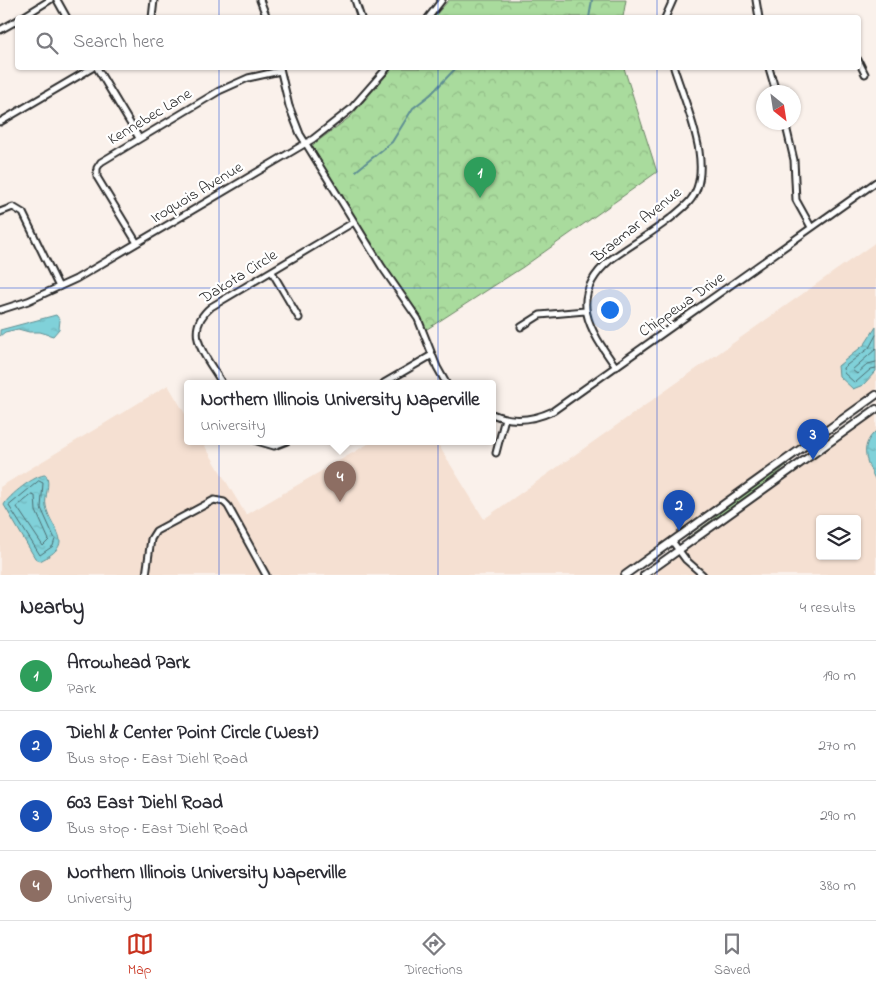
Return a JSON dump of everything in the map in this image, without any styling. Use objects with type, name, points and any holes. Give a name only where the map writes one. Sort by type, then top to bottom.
[{"type":"street","points":[[26,15],[50,0]]},
{"type":"street","points":[[57,0],[65,15]]},
{"type":"street","points":[[152,15],[154,0]]},
{"type":"street","points":[[260,0],[266,15]]},
{"type":"street","points":[[355,0],[360,15]]},
{"type":"street","points":[[430,15],[442,0]]},
{"type":"street","points":[[666,15],[673,0]]},
{"type":"street","points":[[756,0],[758,15]]},
{"type":"street","points":[[0,30],[15,22]]},
{"type":"street","points":[[861,67],[864,74]]},
{"type":"street","points":[[0,122],[89,70]]},
{"type":"street","points":[[98,70],[139,138]]},
{"type":"street","name":"Kennebec Lane","points":[[137,243],[97,178],[98,168],[104,160],[219,91],[248,78],[276,70]]},
{"type":"street","points":[[280,70],[289,106],[306,142],[382,267],[418,319],[432,355],[444,380]]},
{"type":"street","name":"Iroquois Avenue","points":[[0,310],[59,287],[137,243],[326,130],[352,109],[385,70]]},
{"type":"street","name":"Braemar Avenue","points":[[585,312],[590,286],[604,266],[680,210],[697,189],[702,173],[700,155],[675,70]]},
{"type":"street","points":[[770,70],[774,85]]},
{"type":"street","points":[[787,130],[793,154],[796,200],[811,228]]},
{"type":"street","name":"Chippewa Drive","points":[[496,415],[505,418],[528,419],[553,411],[876,182]]},
{"type":"street","points":[[0,212],[13,207],[23,213],[59,287]]},
{"type":"street","name":"Dakota Circle","points":[[220,380],[197,338],[199,319],[211,307],[354,222]]},
{"type":"street","points":[[272,272],[299,318]]},
{"type":"street","points":[[521,327],[540,315],[585,312],[594,336],[616,367]]},
{"type":"street","points":[[389,380],[432,355]]},
{"type":"street","points":[[625,575],[876,395]]},
{"type":"street","points":[[644,575],[876,409]]},
{"type":"street","points":[[496,453],[505,418]]},
{"type":"street","points":[[146,575],[151,539],[156,531],[214,500],[224,502],[228,506],[266,575]]},
{"type":"street","points":[[672,541],[689,564],[703,575]]},
{"type":"shaded area","points":[[876,242],[876,391],[620,575],[0,575],[0,487],[168,385],[184,412],[184,445],[204,445],[246,515],[366,445],[438,445],[484,519]]},
{"type":"shaded area","points":[[876,412],[876,575],[650,575]]},
{"type":"green space","points":[[449,0],[626,0],[623,15],[436,15]]},
{"type":"green space","points":[[391,70],[625,70],[657,172],[523,267],[424,331],[310,147],[350,117]]},
{"type":"green space","points":[[802,452],[761,487],[686,539],[712,520],[728,505]]},
{"type":"water","points":[[56,315],[60,320],[59,329],[53,336],[18,329],[5,332],[0,336],[0,330]]},
{"type":"water","points":[[876,327],[876,371],[863,385],[853,389],[839,376],[838,366],[865,344]]},
{"type":"water","points":[[876,431],[876,481],[867,461],[866,449],[870,437]]},
{"type":"water","points":[[46,475],[48,483],[46,506],[60,542],[58,548],[40,561],[35,558],[4,505],[23,486],[36,478]]},
{"type":"waterway","points":[[590,15],[592,0]]},
{"type":"waterway","points":[[356,171],[392,142],[413,108],[430,95],[454,70]]},
{"type":"place","name":"Arrowhead Park","points":[[480,198]]},
{"type":"place","name":"603 East Diehl Road","points":[[813,460]]},
{"type":"place","name":"Northern Illinois University Naperville","points":[[340,502]]},
{"type":"place","name":"Diehl & Center Point Circle (West)","points":[[679,531]]}]
